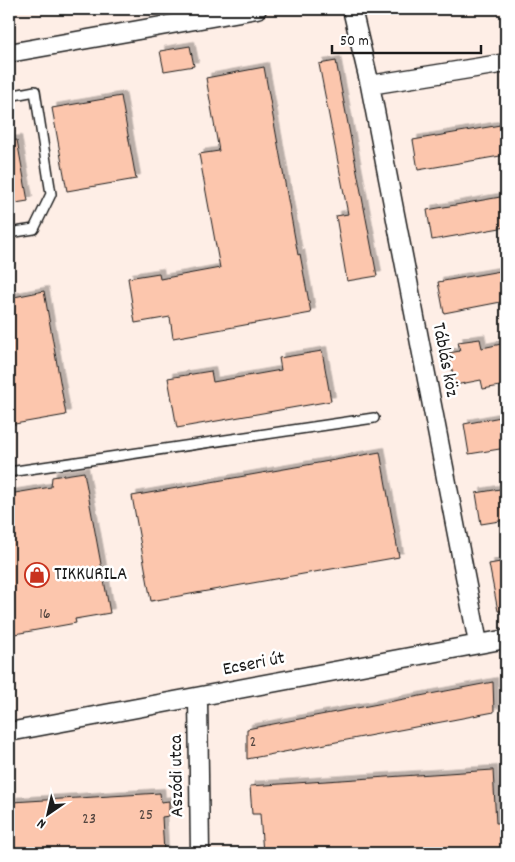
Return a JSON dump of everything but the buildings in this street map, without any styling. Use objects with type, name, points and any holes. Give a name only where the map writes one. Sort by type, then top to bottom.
[{"type":"street","points":[[9,53],[257,9]]},
{"type":"street","name":"Táblás köz","points":[[352,9],[370,84],[478,643]]},
{"type":"street","points":[[370,84],[506,64]]},
{"type":"street","name":"Ecseri út","points":[[9,732],[506,639]]},
{"type":"street","name":"Aszódi utca","points":[[198,698],[200,853]]},
{"type":"lane","points":[[9,96],[34,91],[51,194],[34,229],[9,233]]},
{"type":"lane","points":[[9,472],[374,418]]},
{"type":"place","name":"TIKKURILA","points":[[37,575]]}]
